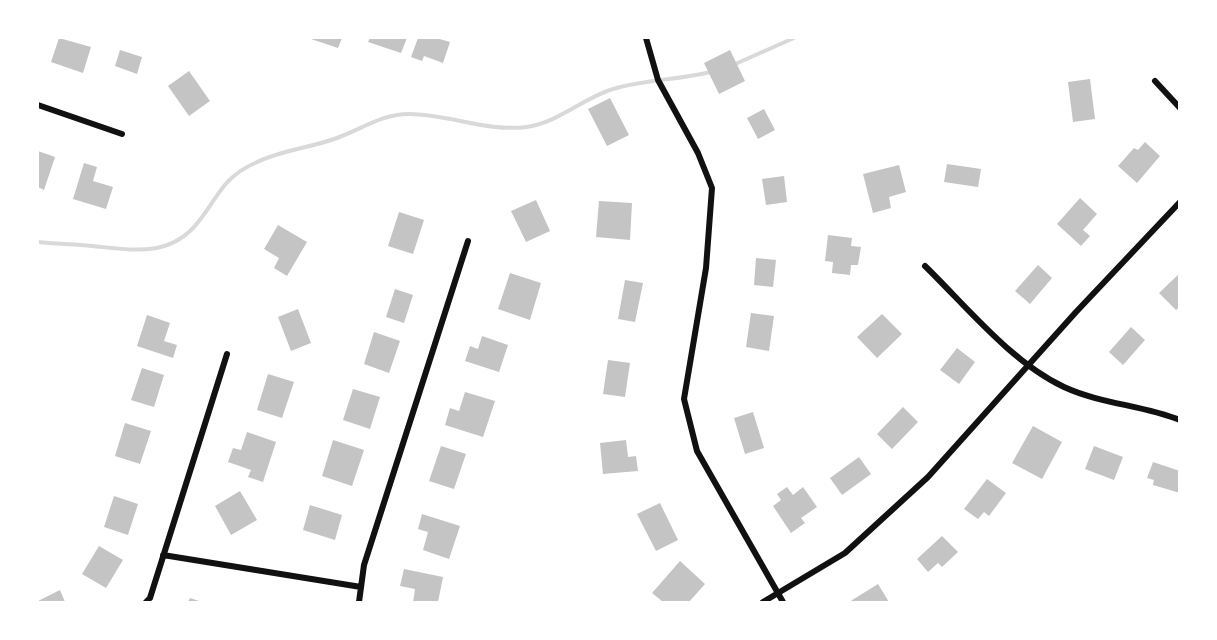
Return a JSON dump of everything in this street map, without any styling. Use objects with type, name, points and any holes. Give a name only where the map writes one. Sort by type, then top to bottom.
[{"type":"street","points":[[646,38],[658,80],[698,153],[712,188],[706,268],[684,399],[697,451],[783,603]]},
{"type":"street","points":[[1155,81],[1179,108]]},
{"type":"street","points":[[38,105],[122,134]]},
{"type":"street","points":[[763,603],[854,545],[928,477],[1076,312],[1179,202]]},
{"type":"street","points":[[358,603],[364,565],[468,241]]},
{"type":"street","points":[[925,266],[1028,367],[1064,387],[1095,399],[1159,412],[1179,420]]},
{"type":"street","points":[[146,603],[227,354]]},
{"type":"street","points":[[163,555],[361,587]]},
{"type":"building","points":[[59,38],[91,47],[83,73],[51,62]]},
{"type":"building","points":[[308,38],[342,38],[338,48]]},
{"type":"building","points":[[370,38],[407,38],[401,53],[368,42]]},
{"type":"building","points":[[418,38],[436,38],[450,42],[443,63],[424,56],[422,61],[411,57]]},
{"type":"building","points":[[120,50],[142,57],[137,74],[115,66]]},
{"type":"building","points":[[730,50],[745,81],[719,94],[704,63]]},
{"type":"building","points":[[189,71],[210,101],[189,116],[168,86]]},
{"type":"building","points":[[1090,79],[1095,119],[1073,122],[1068,82]]},
{"type":"building","points":[[610,98],[629,135],[607,146],[588,109]]},
{"type":"building","points":[[764,109],[775,130],[758,139],[747,118]]},
{"type":"building","points":[[1145,142],[1160,156],[1137,183],[1118,166],[1134,148],[1138,150]]},
{"type":"building","points":[[38,151],[55,157],[44,190],[38,187]]},
{"type":"building","points":[[84,163],[97,167],[93,181],[113,187],[106,209],[73,199]]},
{"type":"building","points":[[947,164],[981,169],[978,187],[944,182]]},
{"type":"building","points":[[899,165],[906,192],[889,197],[891,208],[873,213],[863,174]]},
{"type":"building","points":[[784,176],[787,202],[766,205],[762,179]]},
{"type":"building","points":[[1080,198],[1097,214],[1083,230],[1090,236],[1081,246],[1057,224]]},
{"type":"building","points":[[536,200],[550,231],[526,242],[511,211]]},
{"type":"building","points":[[599,201],[632,203],[630,240],[596,237]]},
{"type":"building","points":[[399,212],[424,220],[413,254],[388,246]]},
{"type":"building","points":[[278,225],[307,242],[287,276],[274,268],[279,258],[264,249]]},
{"type":"building","points":[[828,235],[852,238],[851,246],[861,247],[858,265],[851,265],[850,275],[832,273],[833,262],[825,261]]},
{"type":"building","points":[[756,258],[776,260],[773,287],[754,285]]},
{"type":"building","points":[[1038,265],[1052,278],[1030,304],[1015,291]]},
{"type":"building","points":[[510,273],[541,283],[530,320],[498,309]]},
{"type":"building","points":[[1180,273],[1180,307],[1176,310],[1159,293]]},
{"type":"building","points":[[625,280],[643,283],[635,322],[618,319]]},
{"type":"building","points":[[395,289],[413,295],[404,323],[386,317]]},
{"type":"building","points":[[298,309],[311,343],[291,351],[278,317]]},
{"type":"building","points":[[751,313],[774,316],[769,351],[746,347]]},
{"type":"building","points":[[882,314],[902,334],[877,358],[857,337]]},
{"type":"building","points":[[147,315],[170,323],[164,341],[177,345],[173,358],[137,346]]},
{"type":"building","points":[[1131,327],[1145,340],[1123,365],[1109,352]]},
{"type":"building","points":[[374,332],[400,341],[389,373],[364,364]]},
{"type":"building","points":[[482,336],[508,345],[499,372],[465,361],[470,346],[478,349]]},
{"type":"building","points":[[957,348],[975,362],[959,384],[940,370]]},
{"type":"building","points":[[608,360],[630,363],[625,397],[603,394]]},
{"type":"building","points":[[142,368],[164,375],[154,407],[131,400]]},
{"type":"building","points":[[268,374],[294,382],[282,418],[257,410]]},
{"type":"building","points":[[353,389],[380,397],[370,429],[343,420]]},
{"type":"building","points":[[465,392],[495,401],[483,437],[445,425],[450,408],[459,411]]},
{"type":"building","points":[[903,407],[918,422],[892,449],[877,434]]},
{"type":"building","points":[[753,412],[764,448],[745,454],[734,418]]},
{"type":"building","points":[[125,423],[151,431],[140,464],[115,456]]},
{"type":"building","points":[[1033,426],[1062,442],[1042,479],[1012,463]]},
{"type":"building","points":[[247,432],[276,442],[263,482],[248,477],[251,470],[228,462],[233,448],[241,450]]},
{"type":"building","points":[[333,440],[364,450],[352,486],[322,476]]},
{"type":"building","points":[[626,440],[628,457],[636,456],[638,471],[603,474],[600,443]]},
{"type":"building","points":[[441,446],[466,454],[454,489],[429,481]]},
{"type":"building","points":[[1094,446],[1123,457],[1114,480],[1085,469]]},
{"type":"building","points":[[859,457],[871,474],[842,495],[830,478]]},
{"type":"building","points":[[1153,462],[1180,471],[1180,493],[1153,485],[1154,480],[1147,478]]},
{"type":"building","points":[[987,479],[1006,493],[989,516],[984,512],[978,519],[964,509]]},
{"type":"building","points":[[787,487],[793,495],[803,487],[817,507],[801,518],[805,523],[791,533],[773,506],[781,500],[777,494]]},
{"type":"building","points":[[240,491],[257,520],[231,535],[215,506]]},
{"type":"building","points":[[114,496],[138,504],[128,535],[104,527]]},
{"type":"building","points":[[660,503],[678,540],[656,551],[637,514]]},
{"type":"building","points":[[310,505],[342,515],[335,540],[303,530]]},
{"type":"building","points":[[422,514],[460,526],[449,559],[423,550],[428,532],[418,529]]},
{"type":"building","points":[[942,536],[958,552],[942,567],[938,563],[928,572],[917,559]]},
{"type":"building","points":[[99,546],[123,560],[106,588],[82,574]]},
{"type":"building","points":[[680,561],[705,584],[689,602],[663,602],[652,593]]},
{"type":"building","points":[[404,569],[443,577],[438,602],[413,602],[415,589],[400,586]]},
{"type":"building","points":[[878,584],[889,602],[849,602]]},
{"type":"building","points":[[60,590],[65,602],[38,602],[38,601]]},
{"type":"building","points":[[190,598],[202,602],[188,602]]},
{"type":"waterway","points":[[733,65],[794,38]]},
{"type":"waterway","points":[[38,242],[136,250],[164,246],[188,233],[228,181],[244,169],[285,152],[337,138],[390,116],[424,115],[497,127],[526,127],[549,121],[613,89],[637,83],[711,72]]}]
